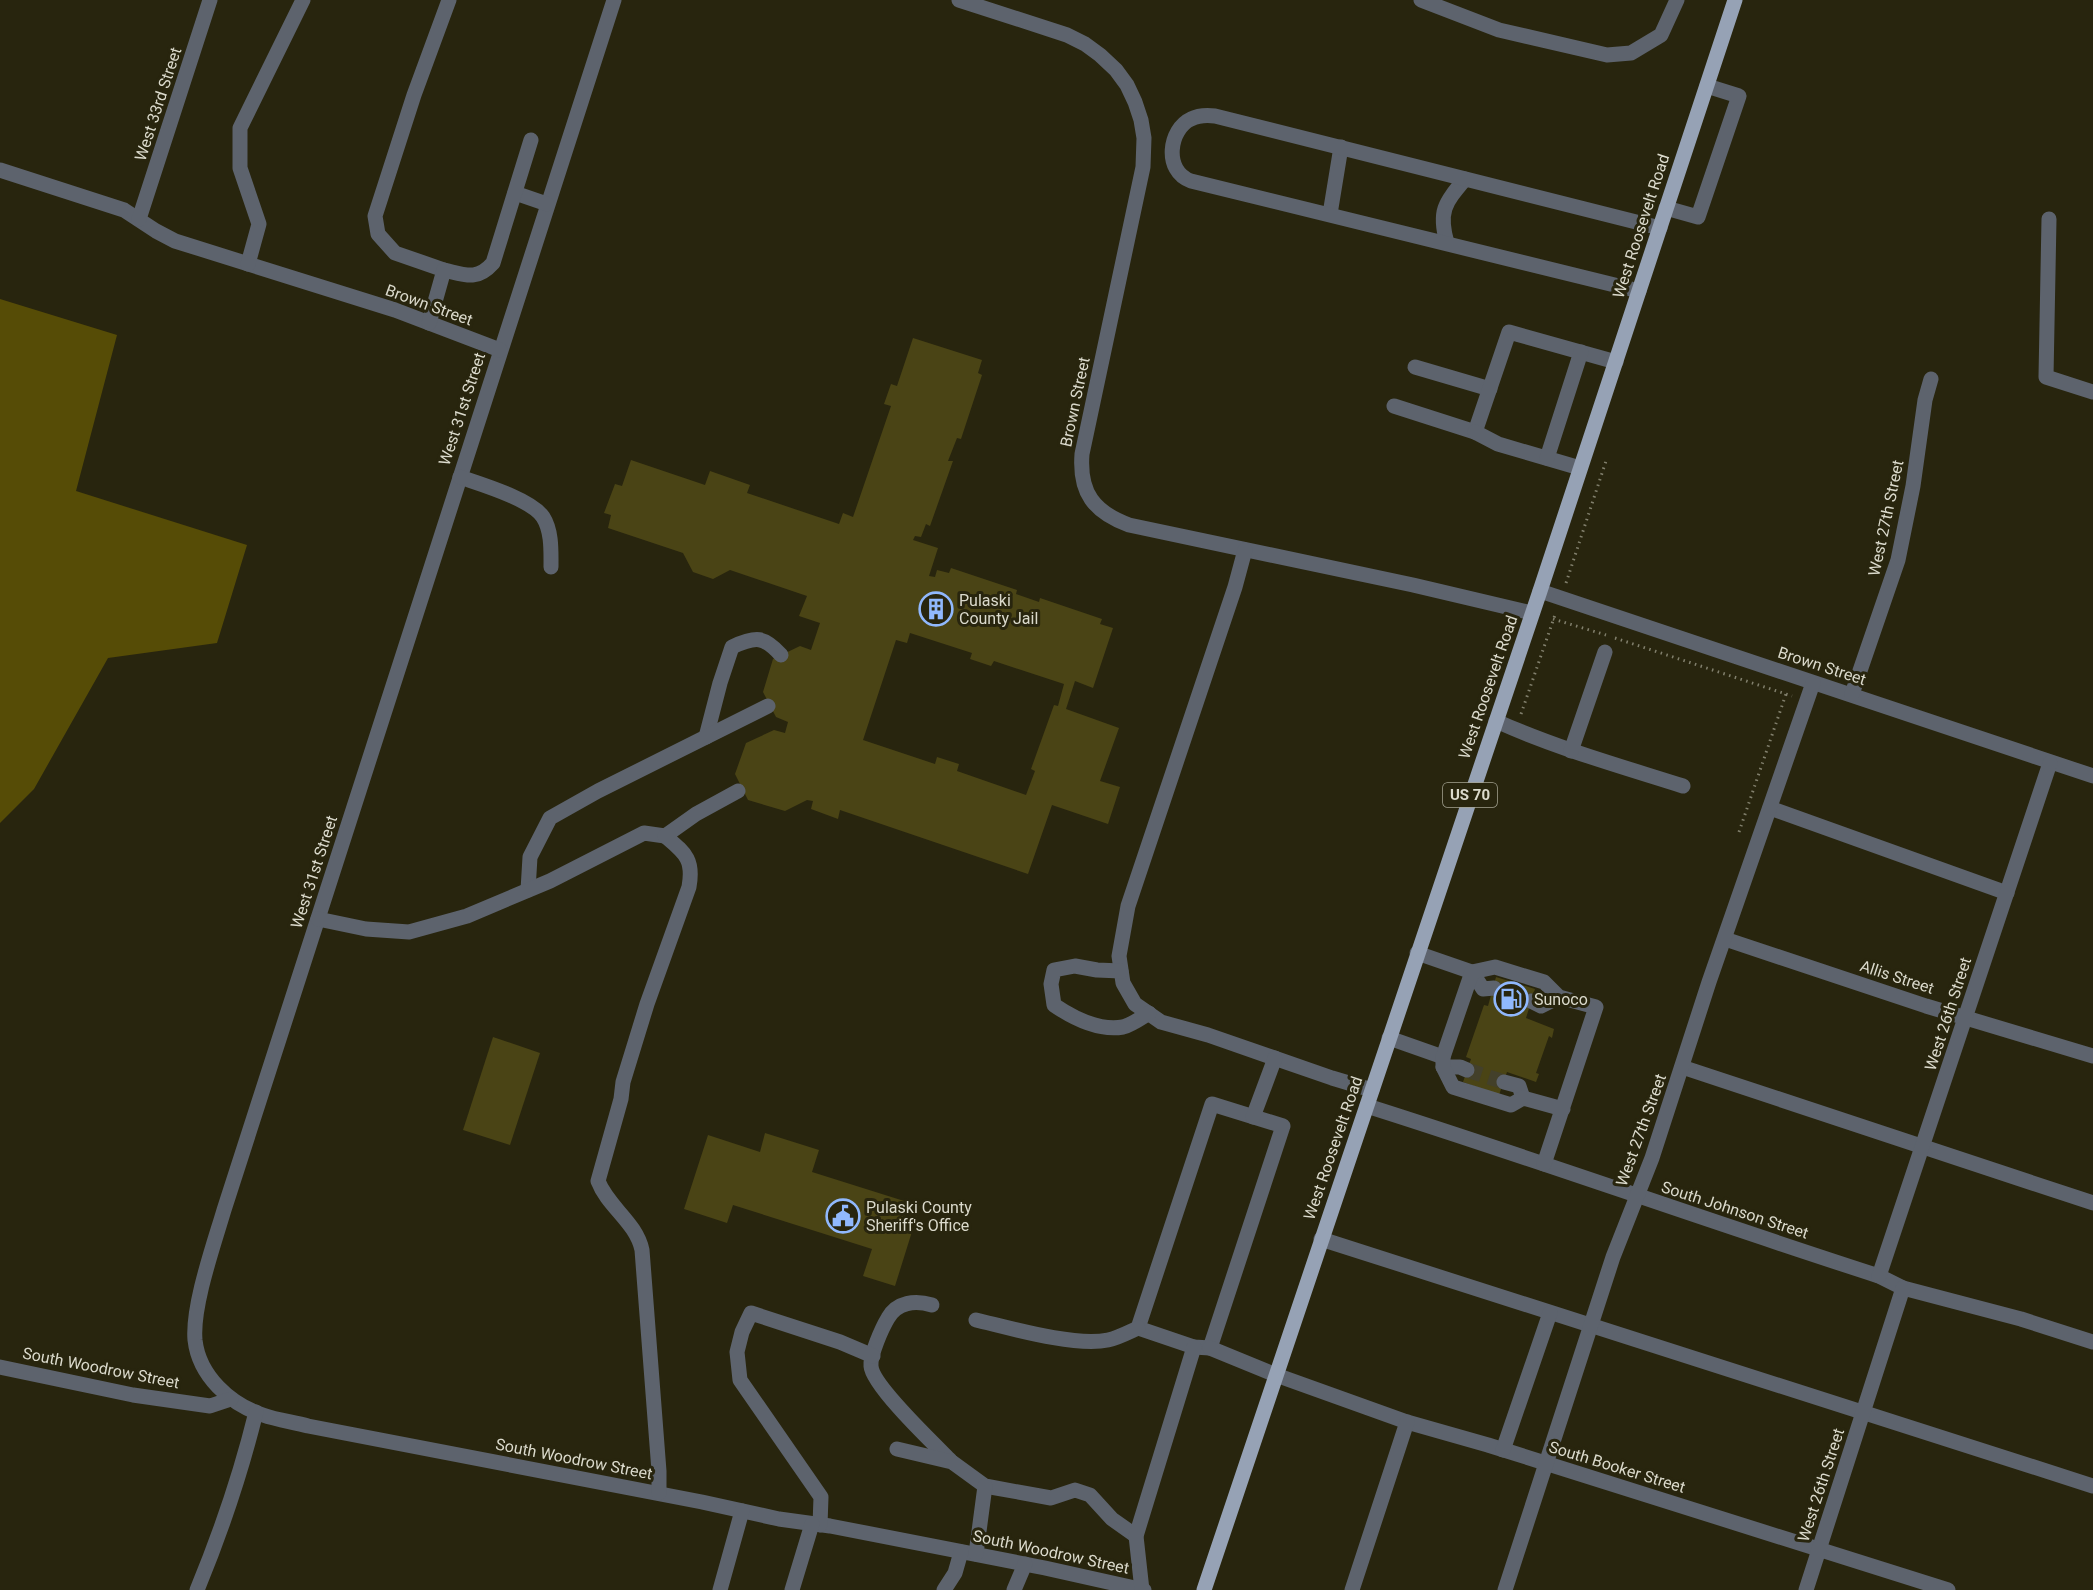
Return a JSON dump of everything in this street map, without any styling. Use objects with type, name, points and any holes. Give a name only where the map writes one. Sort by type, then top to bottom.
[{"type":"main road","name":"West Roosevelt Road","points":[[1204,1590],[1540,591],[1707,86],[1732,0]]},
{"type":"street","name":"West 33rd Street","points":[[139,219],[210,0]]},
{"type":"street","points":[[248,264],[259,224],[240,168],[240,128],[303,0]]},
{"type":"street","points":[[449,0],[414,95],[375,216],[378,234],[395,253],[444,270],[474,276],[486,270],[493,262],[531,140]]},
{"type":"street","points":[[500,350],[614,0]]},
{"type":"street","name":"Brown Street","points":[[961,0],[1067,35],[1085,44],[1116,70],[1127,85],[1141,120],[1144,138],[1143,167],[1082,454],[1083,481],[1097,507],[1109,518],[1129,525],[1413,585],[1532,613]]},
{"type":"street","points":[[1421,0],[1499,30],[1607,55],[1631,53],[1661,35],[1677,0]]},
{"type":"street","points":[[1666,208],[1698,217],[1739,96],[1707,86]]},
{"type":"street","points":[[1639,291],[1185,179],[1178,174],[1175,168],[1172,153],[1178,130],[1193,118],[1205,115],[1215,116],[1660,228]]},
{"type":"street","points":[[1330,214],[1341,147]]},
{"type":"street","name":"Brown Street","points":[[0,170],[114,206],[175,241],[395,310],[500,350]]},
{"type":"street","points":[[1447,243],[1442,224],[1444,212],[1450,197],[1465,179]]},
{"type":"street","points":[[514,193],[548,204]]},
{"type":"street","points":[[2049,219],[2046,377],[2093,392]]},
{"type":"street","points":[[429,323],[444,270]]},
{"type":"street","points":[[1475,432],[1509,332],[1616,362]]},
{"type":"street","name":"West 31st Street","points":[[231,1399],[212,1379],[198,1356],[195,1340],[197,1313],[224,1210],[500,350]]},
{"type":"street","points":[[1547,458],[1581,352]]},
{"type":"street","points":[[1415,367],[1490,389]]},
{"type":"street","name":"West 27th Street","points":[[1852,694],[1898,560],[1913,486],[1924,400],[1931,379]]},
{"type":"street","points":[[1394,406],[1475,432],[1498,444],[1580,468]]},
{"type":"street","points":[[460,477],[510,495],[543,516],[549,532],[550,567]]},
{"type":"street","points":[[1245,550],[1235,587],[1128,906],[1119,956],[1123,982],[1135,1004],[1161,1022],[1208,1035],[1372,1090]]},
{"type":"street","name":"Brown Street","points":[[1540,591],[2093,776]]},
{"type":"street","points":[[706,736],[732,647],[746,640],[759,639],[771,644],[781,655]]},
{"type":"street","points":[[1571,751],[1605,652]]},
{"type":"street","name":"West 27th Street","points":[[1506,1590],[1612,1257],[1652,1158],[1813,683]]},
{"type":"street","points":[[528,890],[530,857],[550,818],[598,791],[768,706]]},
{"type":"street","points":[[1496,721],[1533,738],[1683,786]]},
{"type":"street","name":"West 26th Street","points":[[1880,1276],[2050,763]]},
{"type":"street","points":[[665,836],[696,814],[738,791]]},
{"type":"street","points":[[1770,808],[2007,893]]},
{"type":"street","points":[[318,919],[366,929],[409,932],[467,916],[528,890],[644,833],[665,836],[688,857],[691,874],[689,887],[647,1004],[623,1082],[621,1099],[598,1180],[601,1189],[633,1228],[642,1250],[660,1471],[659,1493]]},
{"type":"street","name":"Allis Street","points":[[1725,939],[1926,1006],[2093,1056]]},
{"type":"street","points":[[1417,953],[1472,972],[1489,991]]},
{"type":"street","points":[[1121,971],[1075,966],[1054,970],[1052,984],[1054,1005],[1068,1015],[1103,1028],[1124,1027],[1149,1013]]},
{"type":"street","points":[[1472,972],[1495,967],[1544,982],[1559,997],[1596,1007],[1544,1164]]},
{"type":"street","points":[[1472,972],[1443,1062],[1453,1087],[1511,1105],[1523,1098],[1563,1109]]},
{"type":"street","points":[[1533,1005],[1559,997]]},
{"type":"street","points":[[1389,1038],[1467,1070]]},
{"type":"street","points":[[1253,1117],[1275,1058]]},
{"type":"street","points":[[1682,1067],[2093,1203]]},
{"type":"street","points":[[1504,1082],[1519,1086],[1523,1098]]},
{"type":"street","points":[[976,1320],[1056,1337],[1089,1341],[1108,1340],[1138,1328],[1212,1104],[1283,1126],[1210,1348]]},
{"type":"street","name":"South Johnson Street","points":[[1367,1106],[1880,1276],[1903,1288],[2021,1319],[2093,1342]]},
{"type":"street","points":[[1321,1239],[2093,1486]]},
{"type":"street","name":"West 26th Street","points":[[1806,1590],[1903,1288]]},
{"type":"street","points":[[932,1305],[918,1301],[897,1307],[888,1317],[871,1365],[874,1378],[917,1427],[952,1462],[985,1486],[1051,1498],[1075,1490],[1090,1496],[1112,1519],[1136,1536]]},
{"type":"street","points":[[792,1590],[816,1525],[821,1497],[740,1380],[737,1352],[742,1332],[751,1313],[873,1356]]},
{"type":"street","points":[[1503,1450],[1550,1313]]},
{"type":"street","name":"South Booker Street","points":[[1138,1328],[1194,1347],[1210,1348],[1276,1375],[1407,1422],[1546,1463],[1948,1590]]},
{"type":"street","points":[[1143,1590],[1136,1536],[1194,1347]]},
{"type":"street","name":"South Woodrow Street","points":[[0,1367],[133,1395],[210,1406],[231,1399],[256,1412],[308,1426],[968,1553],[1143,1590]]},
{"type":"street","points":[[197,1590],[244,1460],[256,1412]]},
{"type":"street","points":[[1352,1590],[1407,1422]]},
{"type":"street","points":[[897,1449],[952,1462]]},
{"type":"street","points":[[944,1590],[968,1553],[985,1486]]},
{"type":"street","points":[[720,1590],[742,1511]]},
{"type":"street","points":[[1014,1590],[1024,1564]]},
{"type":"path","points":[[1566,582],[1606,461]]},
{"type":"path","points":[[1520,719],[1557,607]]},
{"type":"path","points":[[1553,619],[1807,701]]},
{"type":"path","points":[[1739,832],[1786,694],[1796,677]]},
{"type":"shaded area","points":[[0,299],[117,335],[76,491],[247,545],[217,643],[108,658],[34,789],[0,823]]},
{"type":"building","name":"Pulaski County Jail","points":[[913,338],[982,360],[978,373],[982,375],[961,439],[957,438],[948,461],[953,461],[930,526],[926,524],[921,537],[915,536],[913,540],[938,548],[929,576],[935,577],[937,570],[949,573],[951,568],[1017,590],[1016,594],[1039,602],[1040,598],[1102,619],[1100,624],[1113,628],[1093,688],[1075,681],[1066,709],[1119,728],[1100,781],[1120,787],[1108,824],[1052,805],[1028,874],[840,810],[838,819],[811,809],[813,801],[807,800],[785,811],[748,800],[735,774],[746,743],[774,730],[785,733],[788,722],[776,717],[763,692],[773,659],[800,646],[811,650],[820,623],[799,616],[807,596],[730,570],[713,579],[693,572],[683,553],[608,528],[611,515],[604,513],[615,484],[622,486],[631,460],[705,485],[710,471],[750,485],[747,493],[839,524],[843,513],[853,517],[891,406],[884,404],[891,384],[897,386]],"holes":[[[910,633],[972,653],[970,659],[991,666],[994,661],[1064,684],[1058,706],[1054,705],[1031,769],[1035,771],[1026,795],[957,771],[959,764],[937,757],[935,764],[863,740],[896,640],[907,643]]]},
{"type":"building","points":[[1496,977],[1535,989],[1526,1018],[1554,1029],[1552,1038],[1549,1036],[1536,1073],[1539,1074],[1536,1082],[1507,1072],[1499,1095],[1463,1082],[1471,1059],[1466,1057],[1484,1005],[1488,1006]]},
{"type":"building","points":[[493,1037],[540,1053],[510,1145],[463,1130]]},
{"type":"building","name":"Pulaski County Sheriff's Office","points":[[765,1133],[819,1150],[812,1172],[920,1206],[895,1286],[863,1276],[872,1249],[733,1205],[727,1223],[684,1209],[708,1135],[760,1152]]},
{"type":"tunnel","points":[[1494,988],[1531,1001]]},
{"type":"tunnel","points":[[1467,1070],[1504,1082]]},
{"type":"place","name":"Pulaski County Jail","points":[[936,609]]},
{"type":"place","name":"Sunoco","points":[[1511,999]]},
{"type":"place","name":"Pulaski County Sheriff's Office","points":[[843,1216]]}]
